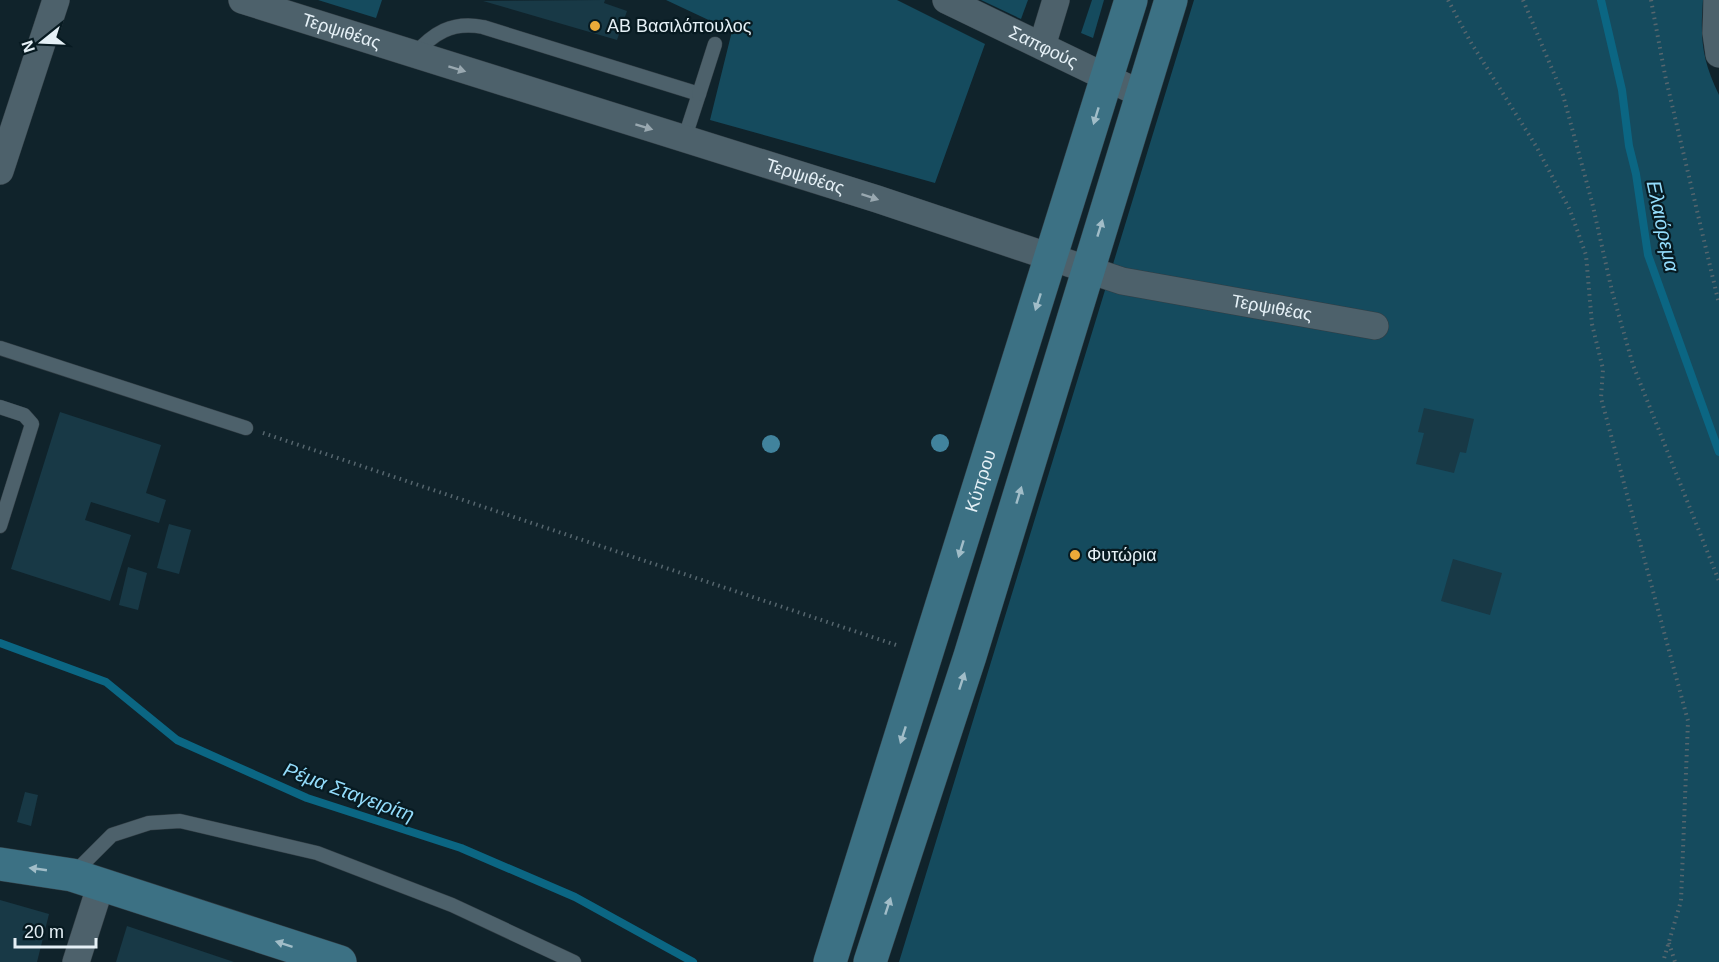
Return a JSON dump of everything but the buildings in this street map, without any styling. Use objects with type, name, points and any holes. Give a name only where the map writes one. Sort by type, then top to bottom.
[{"type":"street","points":[[0,171],[56,0]]},
{"type":"street","name":"Τερψιθέας","points":[[242,0],[1088,270],[1162,290],[1375,326]]},
{"type":"street","name":"Σαπφούς","points":[[946,0],[1141,94]]},
{"type":"street","points":[[1042,46],[1056,0]]},
{"type":"street","name":"Κύπρου","points":[[831,962],[928,657],[1131,0]]},
{"type":"street","points":[[870,962],[970,656],[1171,0]]},
{"type":"street","points":[[1717,0],[1716,33],[1719,54]]},
{"type":"street","points":[[0,864],[87,879],[340,962]]},
{"type":"street","points":[[76,962],[87,879]]},
{"type":"lane","points":[[413,56],[441,31],[472,25],[699,94]]},
{"type":"lane","points":[[684,140],[715,44]]},
{"type":"lane","points":[[0,348],[246,428]]},
{"type":"lane","points":[[0,407],[24,415],[32,424],[0,526]]},
{"type":"lane","points":[[87,879],[112,835],[149,824],[180,821],[317,853],[452,905],[574,962]]},
{"type":"path","points":[[1448,0],[1470,41],[1536,146],[1570,210],[1586,255],[1592,324],[1603,369],[1601,398],[1688,721],[1681,901],[1663,962]]},
{"type":"path","points":[[1523,0],[1563,95],[1592,202],[1614,299],[1633,365],[1719,581]]},
{"type":"path","points":[[1651,0],[1665,75],[1719,304]]},
{"type":"path","points":[[246,428],[859,630],[928,657]]},
{"type":"path","points":[[1669,942],[1675,962]]},
{"type":"shaded area","points":[[318,0],[382,0],[376,18]]},
{"type":"shaded area","points":[[666,0],[897,0],[985,44],[935,183],[710,120],[732,31]]},
{"type":"shaded area","points":[[981,0],[1028,0],[1021,19]]},
{"type":"shaded area","points":[[1092,0],[1104,0],[1093,38],[1081,33]]},
{"type":"shaded area","points":[[1194,0],[1703,0],[1703,49],[1719,95],[1719,962],[899,962]]},
{"type":"waterway","name":"Ελαιόρεμα","points":[[1601,0],[1622,90],[1629,146],[1636,174],[1648,255],[1719,452]]},
{"type":"waterway","name":"Ρέμα Σταγειρίτη","points":[[0,643],[106,682],[177,740],[307,798],[461,848],[575,897],[693,962]]},
{"type":"place","name":"ΑΒ Βασιλόπουλος","points":[[595,26]]},
{"type":"place","name":"Φυτώρια","points":[[1075,555]]}]
